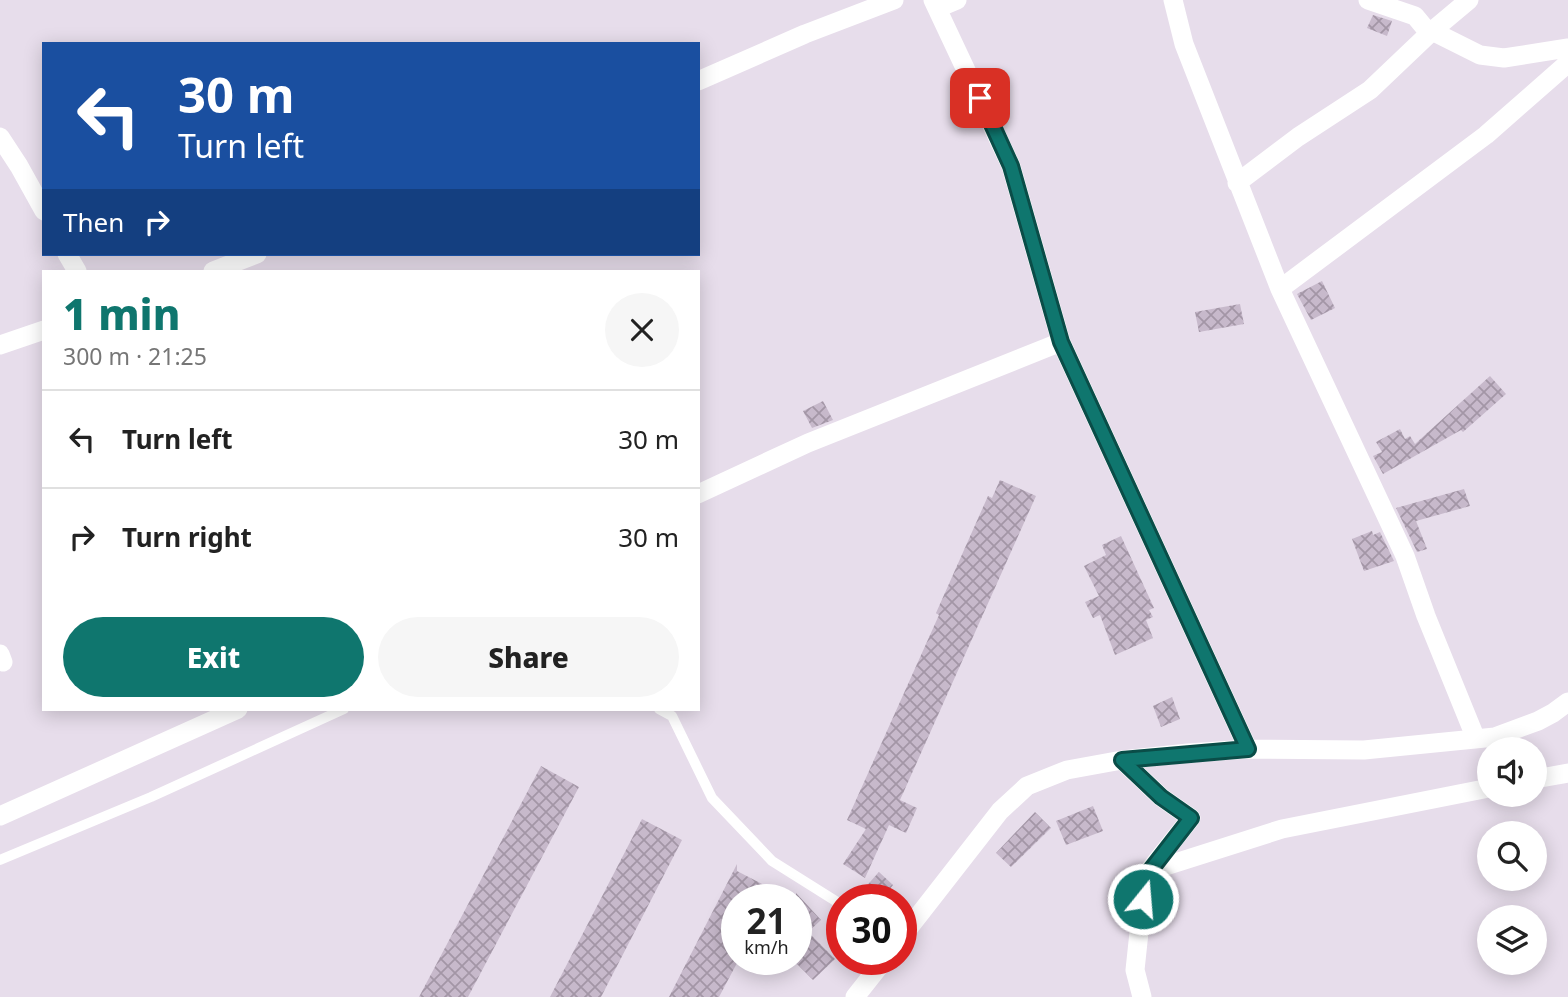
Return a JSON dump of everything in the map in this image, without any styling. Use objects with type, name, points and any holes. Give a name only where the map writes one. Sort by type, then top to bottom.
[{"type":"street","points":[[700,80],[805,34],[894,0]]},
{"type":"street","points":[[957,0],[935,4],[1011,166],[1061,342],[1248,749]]},
{"type":"street","points":[[1173,0],[1184,44],[1280,289],[1405,556],[1426,616],[1476,739]]},
{"type":"street","points":[[1368,0],[1415,16],[1431,32],[1480,55],[1504,58],[1568,48]]},
{"type":"street","points":[[1237,183],[1298,137],[1370,90],[1469,0]]},
{"type":"street","points":[[1280,289],[1486,135],[1568,62]]},
{"type":"street","points":[[0,137],[42,207]]},
{"type":"street","points":[[219,270],[238,267],[254,256]]},
{"type":"street","points":[[0,345],[42,331]]},
{"type":"street","points":[[700,494],[808,443],[1061,342]]},
{"type":"street","points":[[917,917],[1000,811],[1027,786],[1067,770],[1122,760],[1248,749],[1364,750],[1495,737],[1538,721],[1568,702]]},
{"type":"street","points":[[0,816],[234,711]]},
{"type":"street","points":[[1122,760],[1161,797],[1191,818],[1146,876],[1135,970],[1142,997]]},
{"type":"street","points":[[1547,777],[1568,773]]},
{"type":"street","points":[[1150,871],[1282,829],[1477,790]]},
{"type":"street","points":[[855,997],[872,975]]},
{"type":"lane","points":[[0,860],[151,797],[340,711]]},
{"type":"lane","points":[[663,711],[672,716],[712,798],[772,861],[826,895]]},
{"type":"building","points":[[1373,15],[1392,21],[1387,36],[1367,28]]},
{"type":"building","points":[[1322,281],[1335,308],[1311,320],[1297,294]]},
{"type":"building","points":[[1240,304],[1244,324],[1199,332],[1195,312]]},
{"type":"building","points":[[1490,376],[1506,394],[1463,432],[1461,430],[1383,474],[1373,456],[1382,452],[1376,442],[1400,429],[1405,439],[1410,436],[1415,444]]},
{"type":"building","points":[[823,401],[833,420],[812,428],[803,411]]},
{"type":"building","points":[[1000,480],[1036,496],[900,800],[917,808],[906,833],[889,825],[865,878],[843,864],[866,829],[847,820],[939,615],[936,613],[988,496],[992,498]]},
{"type":"building","points":[[1464,489],[1470,506],[1416,521],[1427,549],[1417,552],[1396,508]]},
{"type":"building","points":[[1372,531],[1373,535],[1380,532],[1394,561],[1364,571],[1352,539]]},
{"type":"building","points":[[1121,536],[1154,608],[1149,610],[1153,617],[1146,620],[1153,638],[1115,655],[1100,615],[1093,618],[1085,602],[1099,596],[1084,566],[1106,555],[1102,545]]},
{"type":"building","points":[[1172,697],[1180,719],[1161,727],[1153,706]]},
{"type":"building","points":[[541,766],[579,787],[468,997],[419,997]]},
{"type":"building","points":[[1093,806],[1103,831],[1066,845],[1056,821]]},
{"type":"building","points":[[1035,812],[1051,828],[1011,867],[996,853]]},
{"type":"building","points":[[642,819],[682,840],[601,997],[550,997]]},
{"type":"building","points":[[737,864],[737,871],[762,884],[727,884]]},
{"type":"building","points":[[879,872],[892,884],[868,884]]},
{"type":"building","points":[[721,895],[721,975],[731,975],[719,997],[669,997]]},
{"type":"building","points":[[812,910],[821,920],[812,928]]},
{"type":"building","points":[[812,936],[826,950],[826,968],[813,980],[808,975],[812,975]]},
{"type":"route","points":[[980,98],[1011,166],[1061,342],[1248,749],[1122,760],[1161,797],[1191,818],[1146,876],[1143,899]]}]
